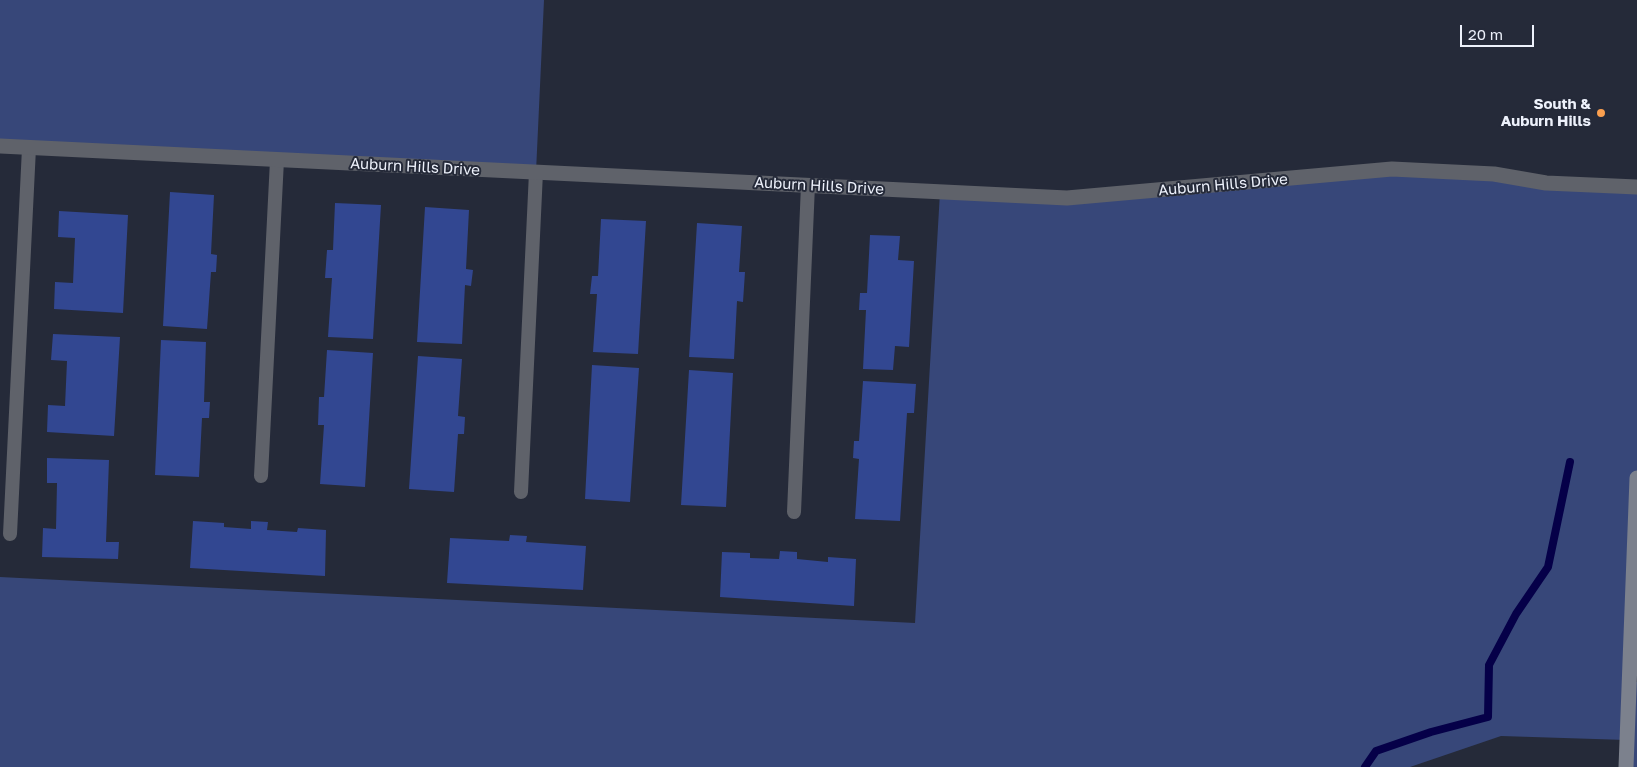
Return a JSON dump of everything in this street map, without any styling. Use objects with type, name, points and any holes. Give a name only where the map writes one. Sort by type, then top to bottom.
[{"type":"main road","points":[[1626,767],[1637,478]]},
{"type":"street","name":"Auburn Hills Drive","points":[[0,146],[1067,198],[1392,169],[1494,174],[1546,183],[1637,187]]},
{"type":"lane","points":[[10,534],[29,148]]},
{"type":"lane","points":[[261,476],[277,160]]},
{"type":"lane","points":[[521,492],[536,172]]},
{"type":"lane","points":[[794,512],[808,185]]},
{"type":"shaded area","points":[[0,0],[544,0],[536,172],[0,146]]},
{"type":"shaded area","points":[[1392,169],[1637,187],[1637,478],[1629,682],[1637,682],[1637,767],[1626,767],[1626,740],[1501,736],[1410,767],[0,767],[0,577],[915,623],[940,192],[1067,198]]},
{"type":"building","points":[[170,192],[214,195],[211,254],[217,255],[216,272],[211,272],[207,329],[163,326]]},
{"type":"building","points":[[335,203],[381,205],[373,339],[328,337],[332,278],[325,278],[327,250],[333,250]]},
{"type":"building","points":[[425,207],[469,210],[466,269],[473,270],[471,286],[465,285],[462,344],[417,342]]},
{"type":"building","points":[[59,211],[128,215],[123,313],[54,309],[55,282],[73,283],[75,238],[58,237]]},
{"type":"building","points":[[601,219],[646,221],[638,354],[593,352],[597,294],[590,294],[592,276],[598,276]]},
{"type":"building","points":[[697,223],[742,226],[739,272],[745,272],[743,302],[737,301],[734,359],[689,357]]},
{"type":"building","points":[[870,235],[900,236],[898,260],[914,261],[909,347],[895,346],[893,370],[863,369],[866,310],[859,310],[860,293],[867,293]]},
{"type":"building","points":[[53,334],[120,337],[114,436],[47,432],[48,405],[65,406],[67,361],[51,360]]},
{"type":"building","points":[[161,340],[206,342],[204,402],[210,402],[209,418],[202,418],[199,477],[155,475]]},
{"type":"building","points":[[327,350],[373,353],[365,487],[320,484],[324,425],[318,425],[319,397],[324,397]]},
{"type":"building","points":[[418,356],[462,359],[458,416],[465,417],[464,434],[458,434],[454,492],[409,489]]},
{"type":"building","points":[[592,365],[639,368],[630,502],[585,499]]},
{"type":"building","points":[[689,370],[733,373],[726,507],[681,505]]},
{"type":"building","points":[[863,381],[916,384],[914,413],[907,413],[900,521],[855,519],[859,459],[853,458],[854,441],[859,441]]},
{"type":"building","points":[[47,458],[109,460],[106,542],[119,542],[118,559],[42,557],[43,528],[56,529],[57,483],[47,483]]},
{"type":"building","points":[[193,521],[224,523],[224,527],[251,529],[251,521],[268,522],[267,530],[297,532],[298,528],[326,530],[325,576],[190,568]]},
{"type":"building","points":[[510,535],[527,536],[526,542],[586,546],[583,590],[447,583],[450,538],[509,541]]},
{"type":"building","points":[[780,551],[797,552],[797,559],[828,562],[828,557],[856,559],[854,606],[720,597],[722,552],[750,553],[750,558],[779,559]]},
{"type":"waterway","points":[[1365,767],[1376,751],[1431,732],[1488,717],[1489,665],[1516,614],[1548,567],[1570,462]]},
{"type":"place","name":"South & Auburn Hills","points":[[1601,113]]}]
